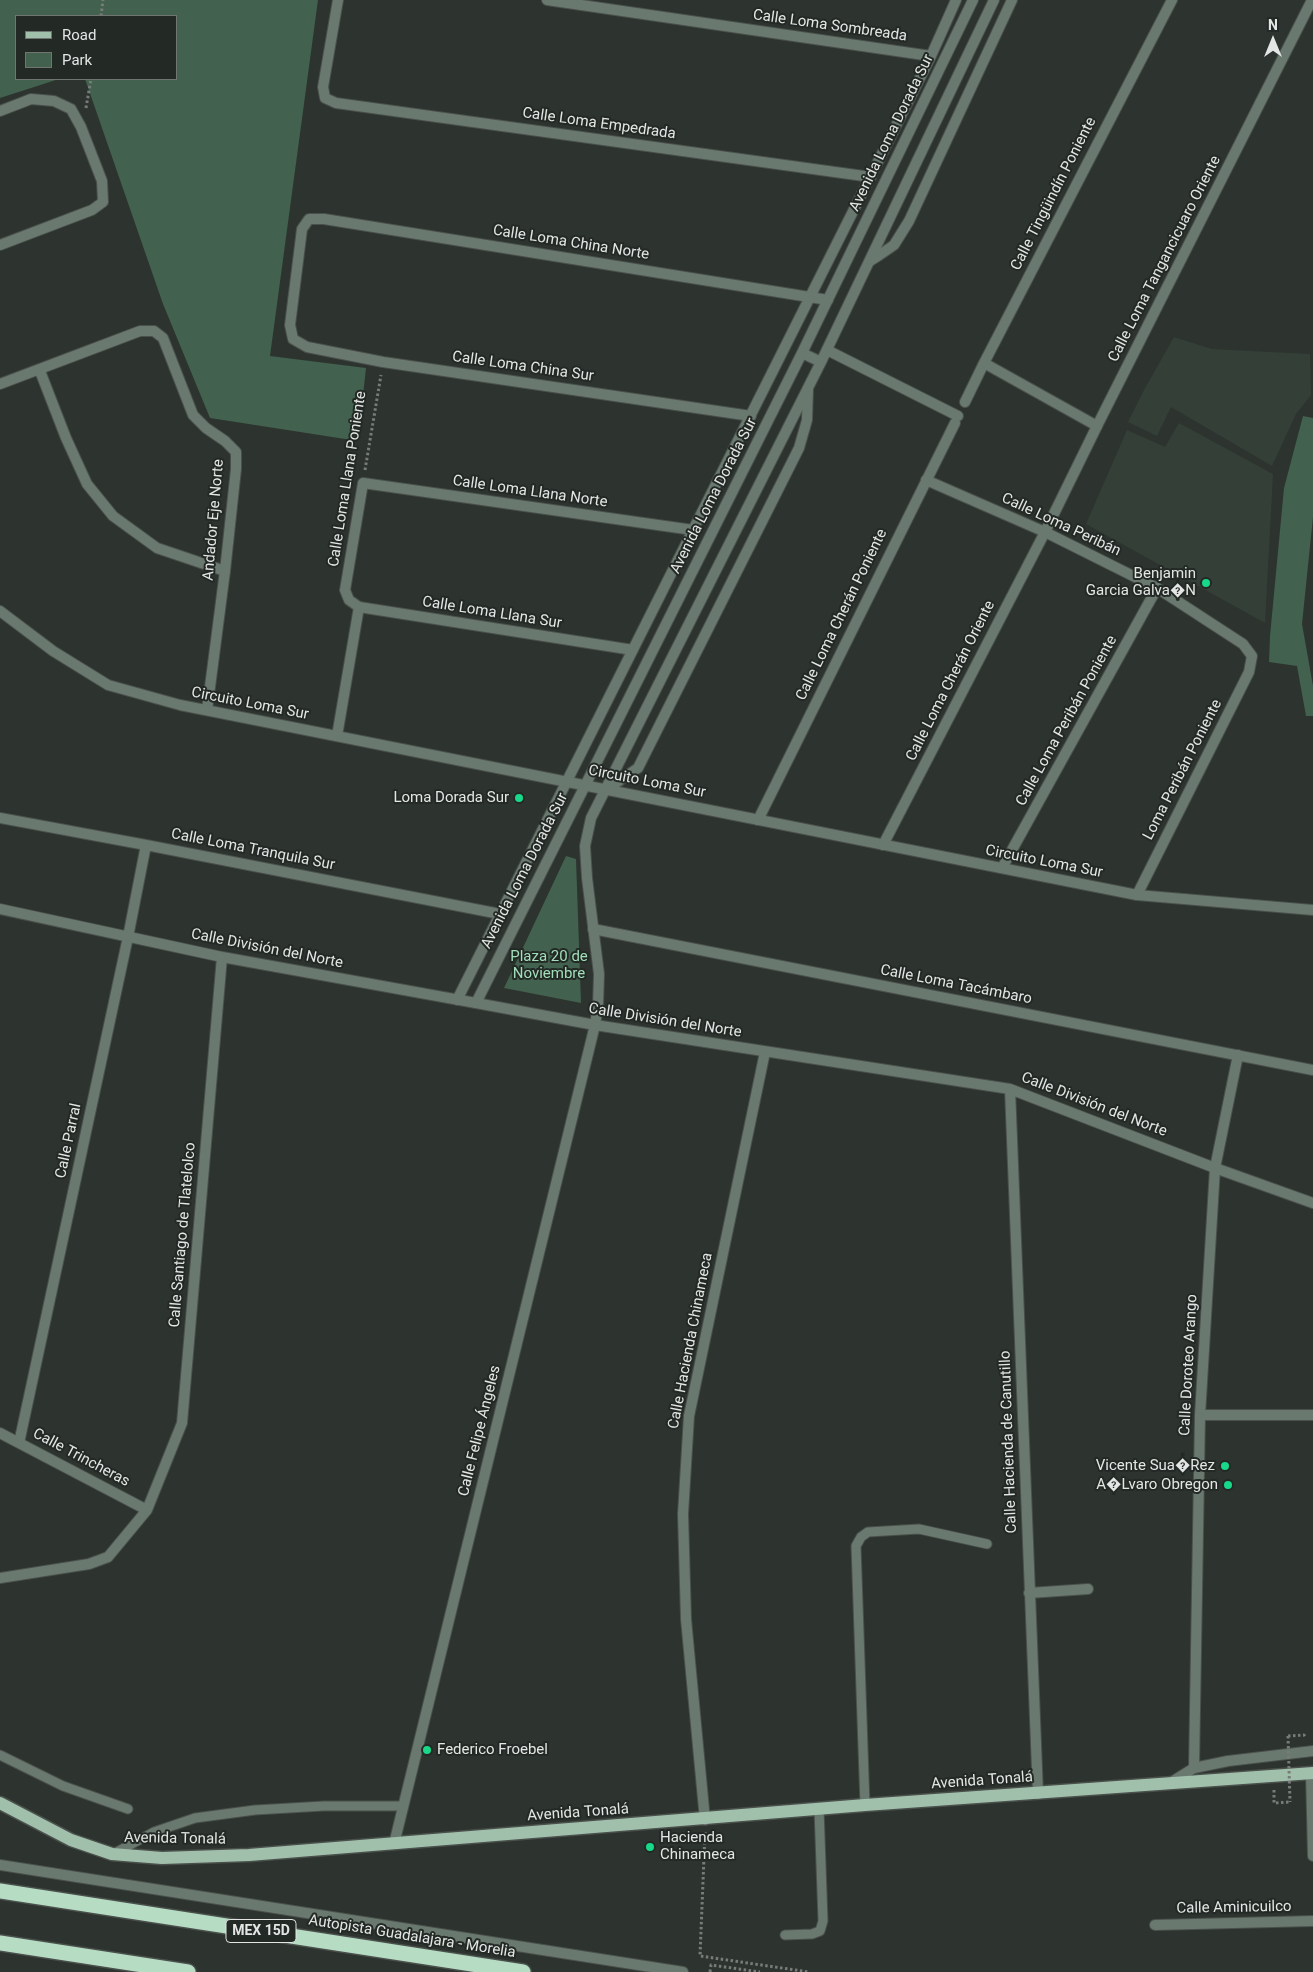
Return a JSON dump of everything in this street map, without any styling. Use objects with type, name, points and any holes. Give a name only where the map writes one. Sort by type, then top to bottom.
[{"type":"highway","name":"Autopista Guadalajara - Morelia","points":[[0,1891],[522,1972]]},
{"type":"highway","points":[[0,1943],[188,1972]]},
{"type":"main road","name":"Avenida Tonalá","points":[[0,1803],[71,1840],[112,1854],[162,1858],[394,1844],[705,1820],[865,1805],[1312,1773]]},
{"type":"street","name":"Calle Loma Empedrada","points":[[338,0],[323,87],[325,98],[336,103],[871,177]]},
{"type":"street","name":"Calle Loma Sombreada","points":[[547,0],[931,56]]},
{"type":"street","name":"Avenida Loma Dorada Sur","points":[[457,1000],[871,177],[931,56],[956,0]]},
{"type":"street","name":"Avenida Loma Dorada Sur","points":[[476,1003],[802,354],[973,0]]},
{"type":"street","points":[[595,1025],[598,1006],[599,974],[585,846],[591,818],[808,389],[994,0]]},
{"type":"street","points":[[870,260],[894,244],[904,230],[1012,0]]},
{"type":"street","name":"Calle Tingüindín Poniente","points":[[956,420],[1172,0]]},
{"type":"street","name":"Calle Loma Tangancicuaro Oriente","points":[[1045,532],[1096,426],[1312,0]]},
{"type":"street","points":[[0,111],[31,99],[54,101],[71,109],[81,126],[102,181],[103,202],[92,210],[0,245]]},
{"type":"street","name":"Calle Loma China Norte","points":[[293,339],[290,325],[302,229],[309,219],[334,220],[828,300]]},
{"type":"street","name":"Andador Eje Norte","points":[[40,371],[140,331],[154,330],[163,338],[193,415],[236,452],[225,571],[207,710]]},
{"type":"street","name":"Calle Loma China Sur","points":[[293,339],[307,347],[383,362],[751,416]]},
{"type":"street","points":[[827,350],[956,420]]},
{"type":"street","points":[[802,354],[821,362]]},
{"type":"street","points":[[984,363],[1096,426]]},
{"type":"street","points":[[0,384],[40,371],[66,438],[87,484],[113,516],[157,548],[225,571]]},
{"type":"street","points":[[606,790],[638,768],[799,448],[807,420],[808,389]]},
{"type":"street","name":"Calle Loma Cherán Poniente","points":[[758,820],[956,420]]},
{"type":"street","name":"Calle Loma Peribán","points":[[926,480],[1045,532],[1157,588],[1243,644],[1252,656]]},
{"type":"street","name":"Calle Loma Llana Norte","points":[[363,483],[693,530]]},
{"type":"street","name":"Calle Loma Llana Poniente","points":[[349,600],[345,590],[363,483]]},
{"type":"street","name":"Calle Loma Cherán Oriente","points":[[883,845],[1045,532]]},
{"type":"street","name":"Calle Loma Peribán Poniente","points":[[1002,868],[1157,588]]},
{"type":"street","name":"Calle Loma Llana Sur","points":[[349,600],[359,607],[633,650]]},
{"type":"street","points":[[337,736],[359,607]]},
{"type":"street","name":"Circuito Loma Sur","points":[[0,613],[53,651],[108,685],[180,705],[1137,895],[1313,910]]},
{"type":"street","name":"Loma Peribán Poniente","points":[[1137,895],[1249,672],[1252,656]]},
{"type":"street","name":"Calle Loma Tranquila Sur","points":[[0,818],[500,914]]},
{"type":"street","name":"Calle Parral","points":[[19,1443],[128,937],[146,845]]},
{"type":"street","name":"Calle División del Norte","points":[[0,910],[222,957],[595,1025],[1010,1089],[1215,1168],[1313,1203]]},
{"type":"street","name":"Calle Loma Tacámbaro","points":[[594,929],[1313,1070]]},
{"type":"street","name":"Calle Santiago de Tlatelolco","points":[[0,1578],[89,1564],[108,1557],[147,1510],[182,1423],[222,957]]},
{"type":"street","name":"Calle Felipe Ángeles","points":[[394,1844],[595,1025]]},
{"type":"street","name":"Calle Hacienda Chinameca","points":[[705,1820],[686,1619],[683,1514],[690,1416],[765,1052]]},
{"type":"street","name":"Calle Doroteo Arango","points":[[1194,1768],[1200,1415],[1215,1168],[1238,1056]]},
{"type":"street","name":"Calle Hacienda de Canutillo","points":[[1010,1089],[1038,1794]]},
{"type":"street","points":[[1200,1415],[1313,1415]]},
{"type":"street","name":"Calle Trincheras","points":[[0,1433],[147,1510]]},
{"type":"street","points":[[1030,1593],[1088,1590]]},
{"type":"street","name":"Avenida Tonalá","points":[[1169,1784],[1194,1768],[1228,1761],[1313,1751]]},
{"type":"street","points":[[1312,1773],[1313,1856]]},
{"type":"street","points":[[0,1865],[684,1972]]},
{"type":"street","name":"Calle Aminicuilco","points":[[1155,1925],[1313,1921]]},
{"type":"lane","points":[[865,1805],[856,1546],[861,1537],[868,1532],[919,1529],[987,1544]]},
{"type":"lane","points":[[0,1755],[62,1786],[128,1809]]},
{"type":"lane","points":[[112,1854],[154,1832],[195,1818],[254,1810],[403,1806]]},
{"type":"lane","points":[[785,1935],[812,1934],[820,1931],[823,1921],[819,1809]]},
{"type":"path","points":[[101,15],[103,0]]},
{"type":"path","points":[[81,126],[91,80]]},
{"type":"path","name":"Calle Loma Llana Poniente","points":[[363,483],[383,362]]},
{"type":"path","points":[[1274,1803],[1290,1802],[1288,1736],[1304,1735]]},
{"type":"path","points":[[705,1820],[700,1956],[810,1972]]},
{"type":"path","points":[[710,1972],[711,1965],[760,1972]]},
{"type":"shaded area","points":[[1174,337],[1212,349],[1310,354],[1311,395],[1296,414],[1272,466],[1171,407],[1157,436],[1128,422]]},
{"type":"shaded area","points":[[1179,423],[1273,474],[1265,623],[1086,524],[1127,430],[1165,447]]},
{"type":"green space","points":[[0,0],[318,0],[270,356],[366,368],[358,441],[210,418],[163,304],[85,80],[178,80],[178,15],[15,15],[15,80],[56,80],[0,98]]},
{"type":"green space","points":[[1303,416],[1313,418],[1313,517],[1302,624],[1313,686],[1313,716],[1306,716],[1297,666],[1269,662],[1284,488]]},
{"type":"green space","name":"Plaza 20 de Noviembre","points":[[566,856],[576,859],[581,1003],[504,988]]},
{"type":"place","name":"Benjamin Garcia Galva�N","points":[[1206,583]]},
{"type":"place","name":"Loma Dorada Sur","points":[[519,798]]},
{"type":"place","name":"Vicente Sua�Rez","points":[[1225,1466]]},
{"type":"place","name":"A�Lvaro Obregon","points":[[1228,1485]]},
{"type":"place","name":"Federico Froebel","points":[[427,1750]]},
{"type":"place","name":"Hacienda Chinameca","points":[[650,1847]]}]
